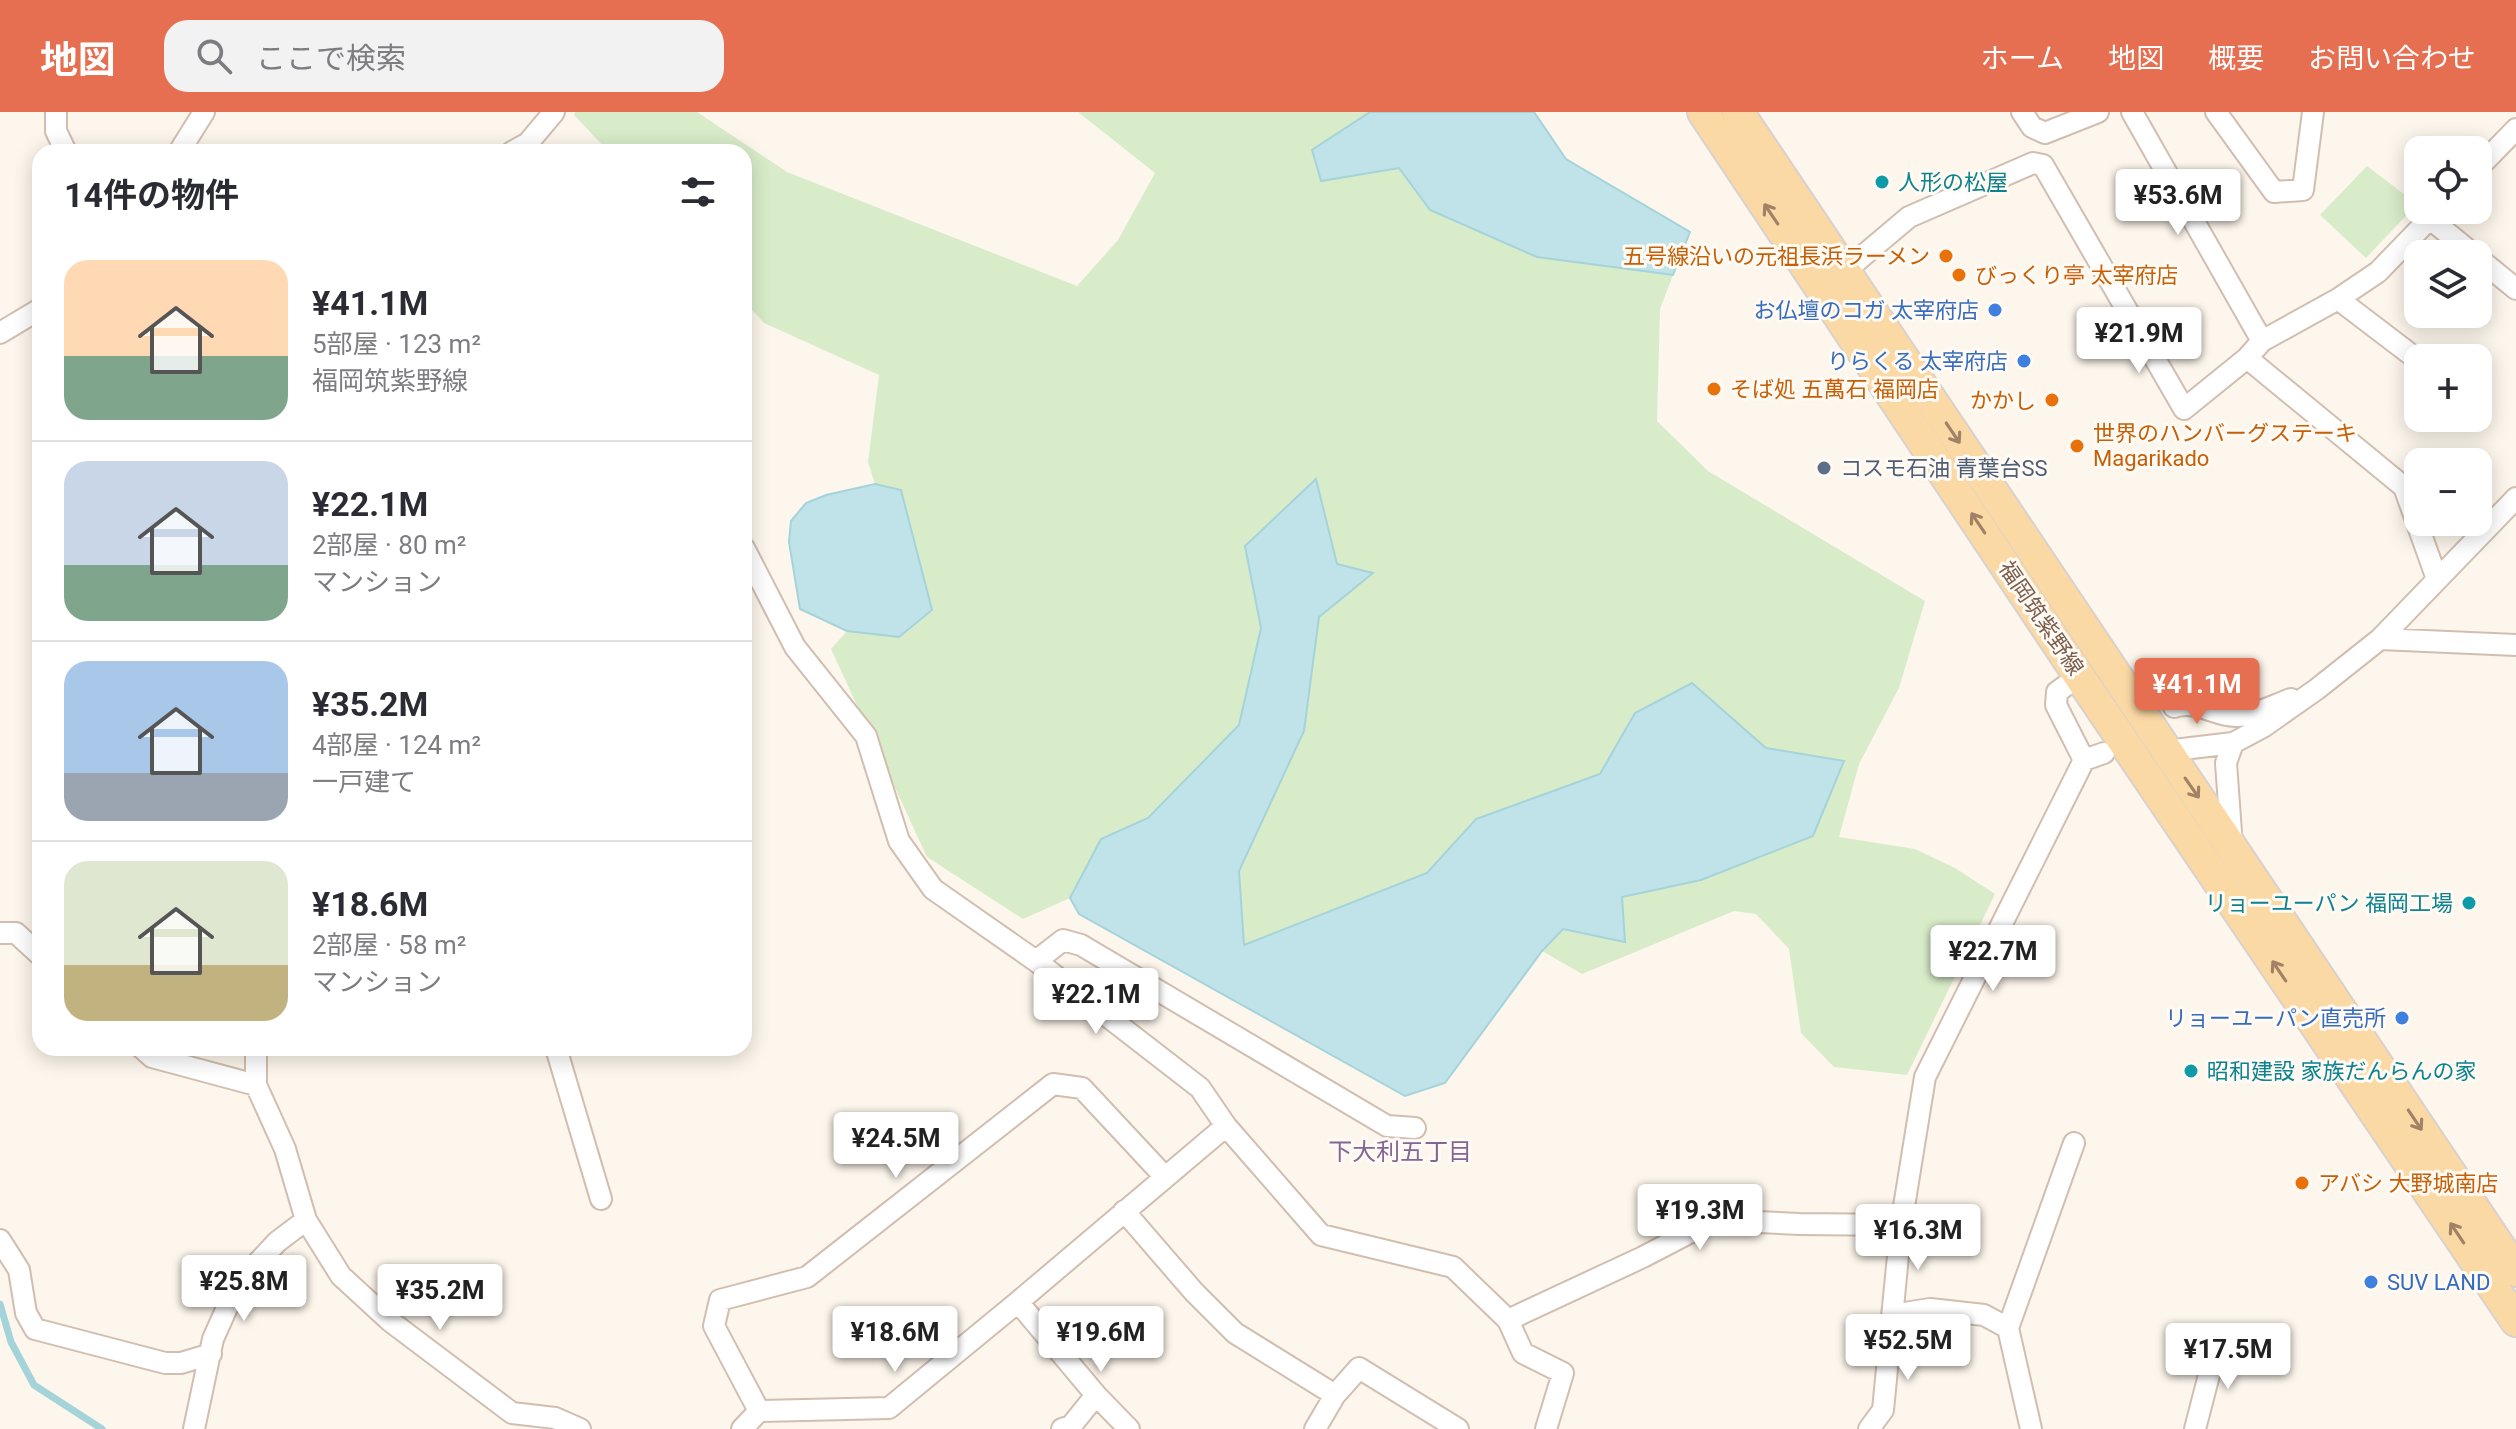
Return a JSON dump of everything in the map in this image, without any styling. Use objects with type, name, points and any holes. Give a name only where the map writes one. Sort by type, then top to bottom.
[{"type":"main road","name":"福岡筑紫野線","points":[[1703,112],[2079,676],[2516,1321]]},
{"type":"main road","name":"福岡筑紫野線","points":[[1738,112],[2516,1271]]},
{"type":"street","points":[[56,112],[56,131],[62,144]]},
{"type":"street","points":[[184,144],[204,112]]},
{"type":"street","points":[[526,144],[554,112]]},
{"type":"street","points":[[2022,112],[2032,127],[2045,133],[2098,112]]},
{"type":"street","points":[[2132,112],[2262,341]]},
{"type":"street","points":[[2216,112],[2274,192],[2303,190],[2313,112]]},
{"type":"street","points":[[2492,154],[2516,129]]},
{"type":"street","points":[[1845,271],[1909,217],[2033,163],[2043,165],[2184,409],[2247,358],[2262,341],[2338,299],[2378,272],[2424,224]]},
{"type":"street","points":[[2444,224],[2460,240]]},
{"type":"street","points":[[2492,269],[2516,289]]},
{"type":"street","points":[[2338,299],[2404,349]]},
{"type":"street","points":[[0,333],[32,314]]},
{"type":"street","points":[[2247,358],[2404,487],[2437,579]]},
{"type":"street","points":[[2166,751],[2233,743],[2263,727],[2317,689],[2380,639],[2516,498]]},
{"type":"street","points":[[752,564],[795,647],[866,736],[899,841],[933,889],[1036,961],[1200,1088],[1226,1126],[1321,1235],[1453,1267],[1508,1320],[1523,1353],[1563,1373],[1546,1429]]},
{"type":"street","points":[[2380,639],[2516,645]]},
{"type":"street","points":[[1869,1429],[1883,1410],[1901,1225],[1925,1077],[2094,757],[2056,705],[2057,692],[2079,676]]},
{"type":"street","points":[[2174,707],[2191,704],[2234,716],[2250,714],[2317,689]]},
{"type":"street","points":[[2232,847],[2226,763],[2233,743]]},
{"type":"street","points":[[0,933],[16,933],[32,948]]},
{"type":"street","points":[[1036,961],[1063,940],[1081,945],[1387,1126],[1415,1128]]},
{"type":"street","points":[[151,1056],[256,1085]]},
{"type":"street","points":[[256,1056],[256,1085],[285,1149],[306,1220],[341,1276],[390,1321],[512,1413],[555,1418],[580,1429]]},
{"type":"street","points":[[554,1056],[601,1199]]},
{"type":"street","points":[[759,1411],[714,1326],[720,1300],[807,1277],[1053,1084],[1082,1088],[1165,1177]]},
{"type":"street","points":[[742,1429],[759,1411],[889,1408],[1226,1126]]},
{"type":"street","points":[[2031,1429],[2008,1328],[2074,1143]]},
{"type":"street","points":[[1124,1211],[1194,1292],[1235,1333],[1335,1395]]},
{"type":"street","points":[[194,1429],[213,1339],[230,1301],[251,1270],[277,1242],[306,1220]]},
{"type":"street","points":[[1508,1320],[1714,1220],[1901,1225]]},
{"type":"street","points":[[0,1240],[19,1270],[26,1313],[35,1329],[165,1363],[181,1363],[211,1354]]},
{"type":"street","points":[[1018,1302],[1096,1395],[1129,1429]]},
{"type":"street","points":[[1892,1315],[1930,1309],[1984,1315],[2008,1328]]},
{"type":"street","points":[[2195,1429],[2209,1375],[2202,1354]]},
{"type":"street","points":[[1315,1429],[1335,1395],[1359,1368],[1458,1429]]},
{"type":"street","points":[[1062,1429],[1071,1426],[1096,1395]]},
{"type":"green space","points":[[575,112],[697,112],[745,144],[601,144],[574,115]]},
{"type":"green space","points":[[1078,112],[1370,112],[1399,168],[1430,210],[1537,257],[1673,275],[1660,309],[1657,421],[1708,471],[1925,601],[1899,688],[1859,764],[1839,837],[1915,849],[1955,868],[1995,894],[1907,1075],[1834,1067],[1801,1033],[1789,949],[1756,914],[1734,911],[1582,974],[1542,951],[1563,928],[1624,942],[1622,897],[1701,880],[1843,761],[1766,748],[1692,683],[1635,713],[1600,774],[1476,819],[1427,873],[1243,945],[1239,871],[1304,731],[1319,617],[1372,573],[1245,546],[1261,629],[1239,725],[1147,818],[1101,839],[1070,898],[1023,919],[927,857],[831,649],[847,631],[899,637],[932,610],[901,491],[875,484],[868,462],[879,375],[764,323],[752,310],[752,149],[787,172],[1077,286],[1118,240],[1155,173]]},
{"type":"green space","points":[[2367,166],[2404,194],[2404,218],[2366,258],[2320,215]]},
{"type":"water","points":[[1370,112],[1534,112],[1566,159],[1690,232],[1673,275],[1537,257],[1430,210],[1399,168],[1321,181],[1312,150]]},
{"type":"water","points":[[1316,479],[1337,564],[1373,573],[1319,617],[1304,731],[1239,871],[1244,945],[1427,873],[1476,819],[1600,774],[1635,713],[1692,683],[1766,748],[1844,761],[1813,836],[1701,880],[1622,897],[1625,942],[1563,929],[1542,951],[1445,1083],[1405,1096],[1079,914],[1070,898],[1101,839],[1148,818],[1239,725],[1261,628],[1245,546]]},
{"type":"water","points":[[875,484],[901,490],[932,610],[899,637],[847,631],[800,609],[789,542],[791,521],[806,503],[826,495]]},
{"type":"waterway","points":[[0,1304],[11,1342],[34,1385],[102,1429]]},
{"type":"place","name":"人形の松屋","points":[[1882,182]]},
{"type":"place","name":"五号線沿いの元祖長浜ラーメン","points":[[1946,256]]},
{"type":"place","name":"びっくり亭 太宰府店","points":[[1959,275]]},
{"type":"place","name":"お仏壇のコガ 太宰府店","points":[[1995,310]]},
{"type":"place","name":"りらくる 太宰府店","points":[[2024,361]]},
{"type":"place","name":"そば処 五萬石 福岡店","points":[[1714,389]]},
{"type":"place","name":"かかし","points":[[2052,400]]},
{"type":"place","name":"世界のハンバーグステーキ Magarikado","points":[[2077,446]]},
{"type":"place","name":"コスモ石油 青葉台SS","points":[[1824,468]]},
{"type":"place","name":"リョーユーパン 福岡工場","points":[[2469,903]]},
{"type":"place","name":"リョーユーパン直売所","points":[[2402,1018]]},
{"type":"place","name":"昭和建設 家族だんらんの家","points":[[2191,1071]]},
{"type":"place","name":"アバシ 大野城南店","points":[[2302,1183]]},
{"type":"place","name":"SUV LAND","points":[[2371,1282]]},
{"type":"district","name":"下大利五丁目","points":[[1400,1152]]}]
